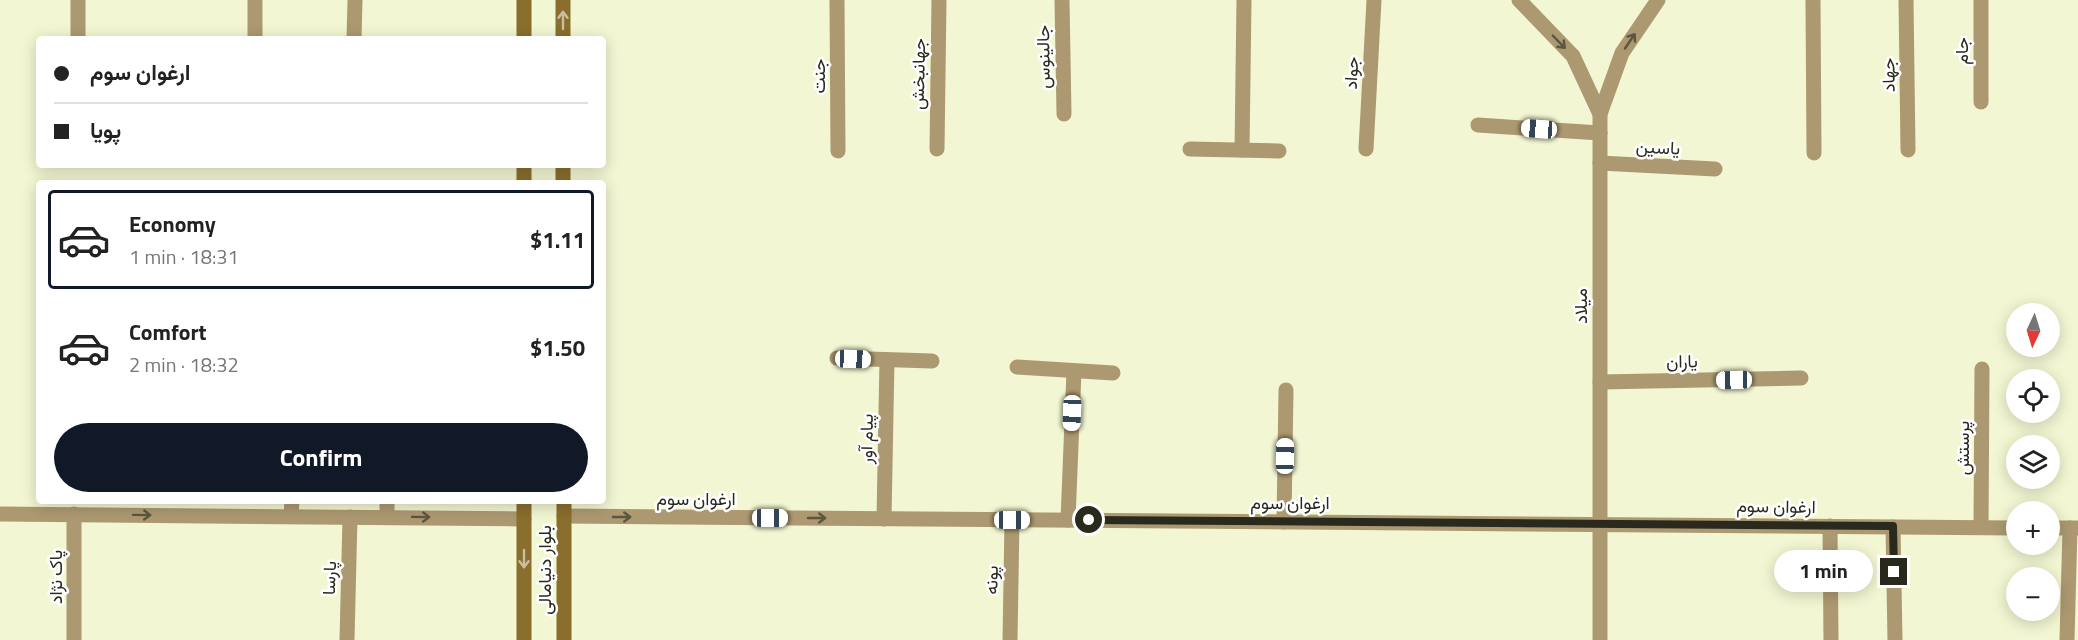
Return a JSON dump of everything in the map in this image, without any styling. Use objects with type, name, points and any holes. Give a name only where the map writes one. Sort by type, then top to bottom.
[{"type":"main road","points":[[524,0],[524,36]]},
{"type":"main road","points":[[563,0],[563,36]]},
{"type":"main road","name":"بلوار دنیامالی","points":[[524,504],[524,640]]},
{"type":"main road","name":"بلوار دنیامالی","points":[[564,509],[564,640]]},
{"type":"street","points":[[78,0],[78,36]]},
{"type":"street","points":[[255,0],[255,36]]},
{"type":"street","points":[[354,36],[355,0]]},
{"type":"street","name":"جنت","points":[[837,0],[838,151]]},
{"type":"street","name":"جهانبخش","points":[[937,149],[939,0]]},
{"type":"street","name":"جالینوس","points":[[1062,0],[1064,114]]},
{"type":"street","points":[[1242,150],[1244,0]]},
{"type":"street","name":"جواد","points":[[1366,149],[1374,0]]},
{"type":"street","name":"میلاد","points":[[1519,0],[1573,56],[1600,114],[1600,640]]},
{"type":"street","points":[[1600,114],[1622,53],[1658,0]]},
{"type":"street","points":[[1813,0],[1814,153]]},
{"type":"street","name":"جهاد","points":[[1906,0],[1908,150]]},
{"type":"street","name":"جام","points":[[1981,0],[1981,102]]},
{"type":"street","points":[[1478,124],[1600,133]]},
{"type":"street","points":[[1190,149],[1279,151]]},
{"type":"street","name":"یاسین","points":[[1600,163],[1715,169]]},
{"type":"street","points":[[837,358],[932,361]]},
{"type":"street","name":"پیام آور","points":[[884,519],[887,360]]},
{"type":"street","points":[[1017,367],[1113,373]]},
{"type":"street","name":"پرستش","points":[[1981,527],[1982,369]]},
{"type":"street","points":[[1068,520],[1074,370]]},
{"type":"street","name":"یاران","points":[[1600,382],[1801,378]]},
{"type":"street","points":[[1284,522],[1286,390]]},
{"type":"street","points":[[387,504],[387,517]]},
{"type":"street","points":[[0,514],[74,514],[119,508],[292,509],[350,517],[524,519]]},
{"type":"street","name":"ارغوان سوم","points":[[564,509],[884,519],[2006,528]]},
{"type":"street","name":"پاک نژاد","points":[[74,514],[74,640]]},
{"type":"street","name":"پارسا","points":[[347,640],[350,517]]},
{"type":"street","name":"پونه","points":[[1010,640],[1012,520]]},
{"type":"street","points":[[1830,526],[1831,640]]},
{"type":"street","points":[[1893,526],[1895,640]]},
{"type":"street","points":[[2067,640],[2074,528]]},
{"type":"route","points":[[1089,520],[1893,526],[1894,572]]}]
